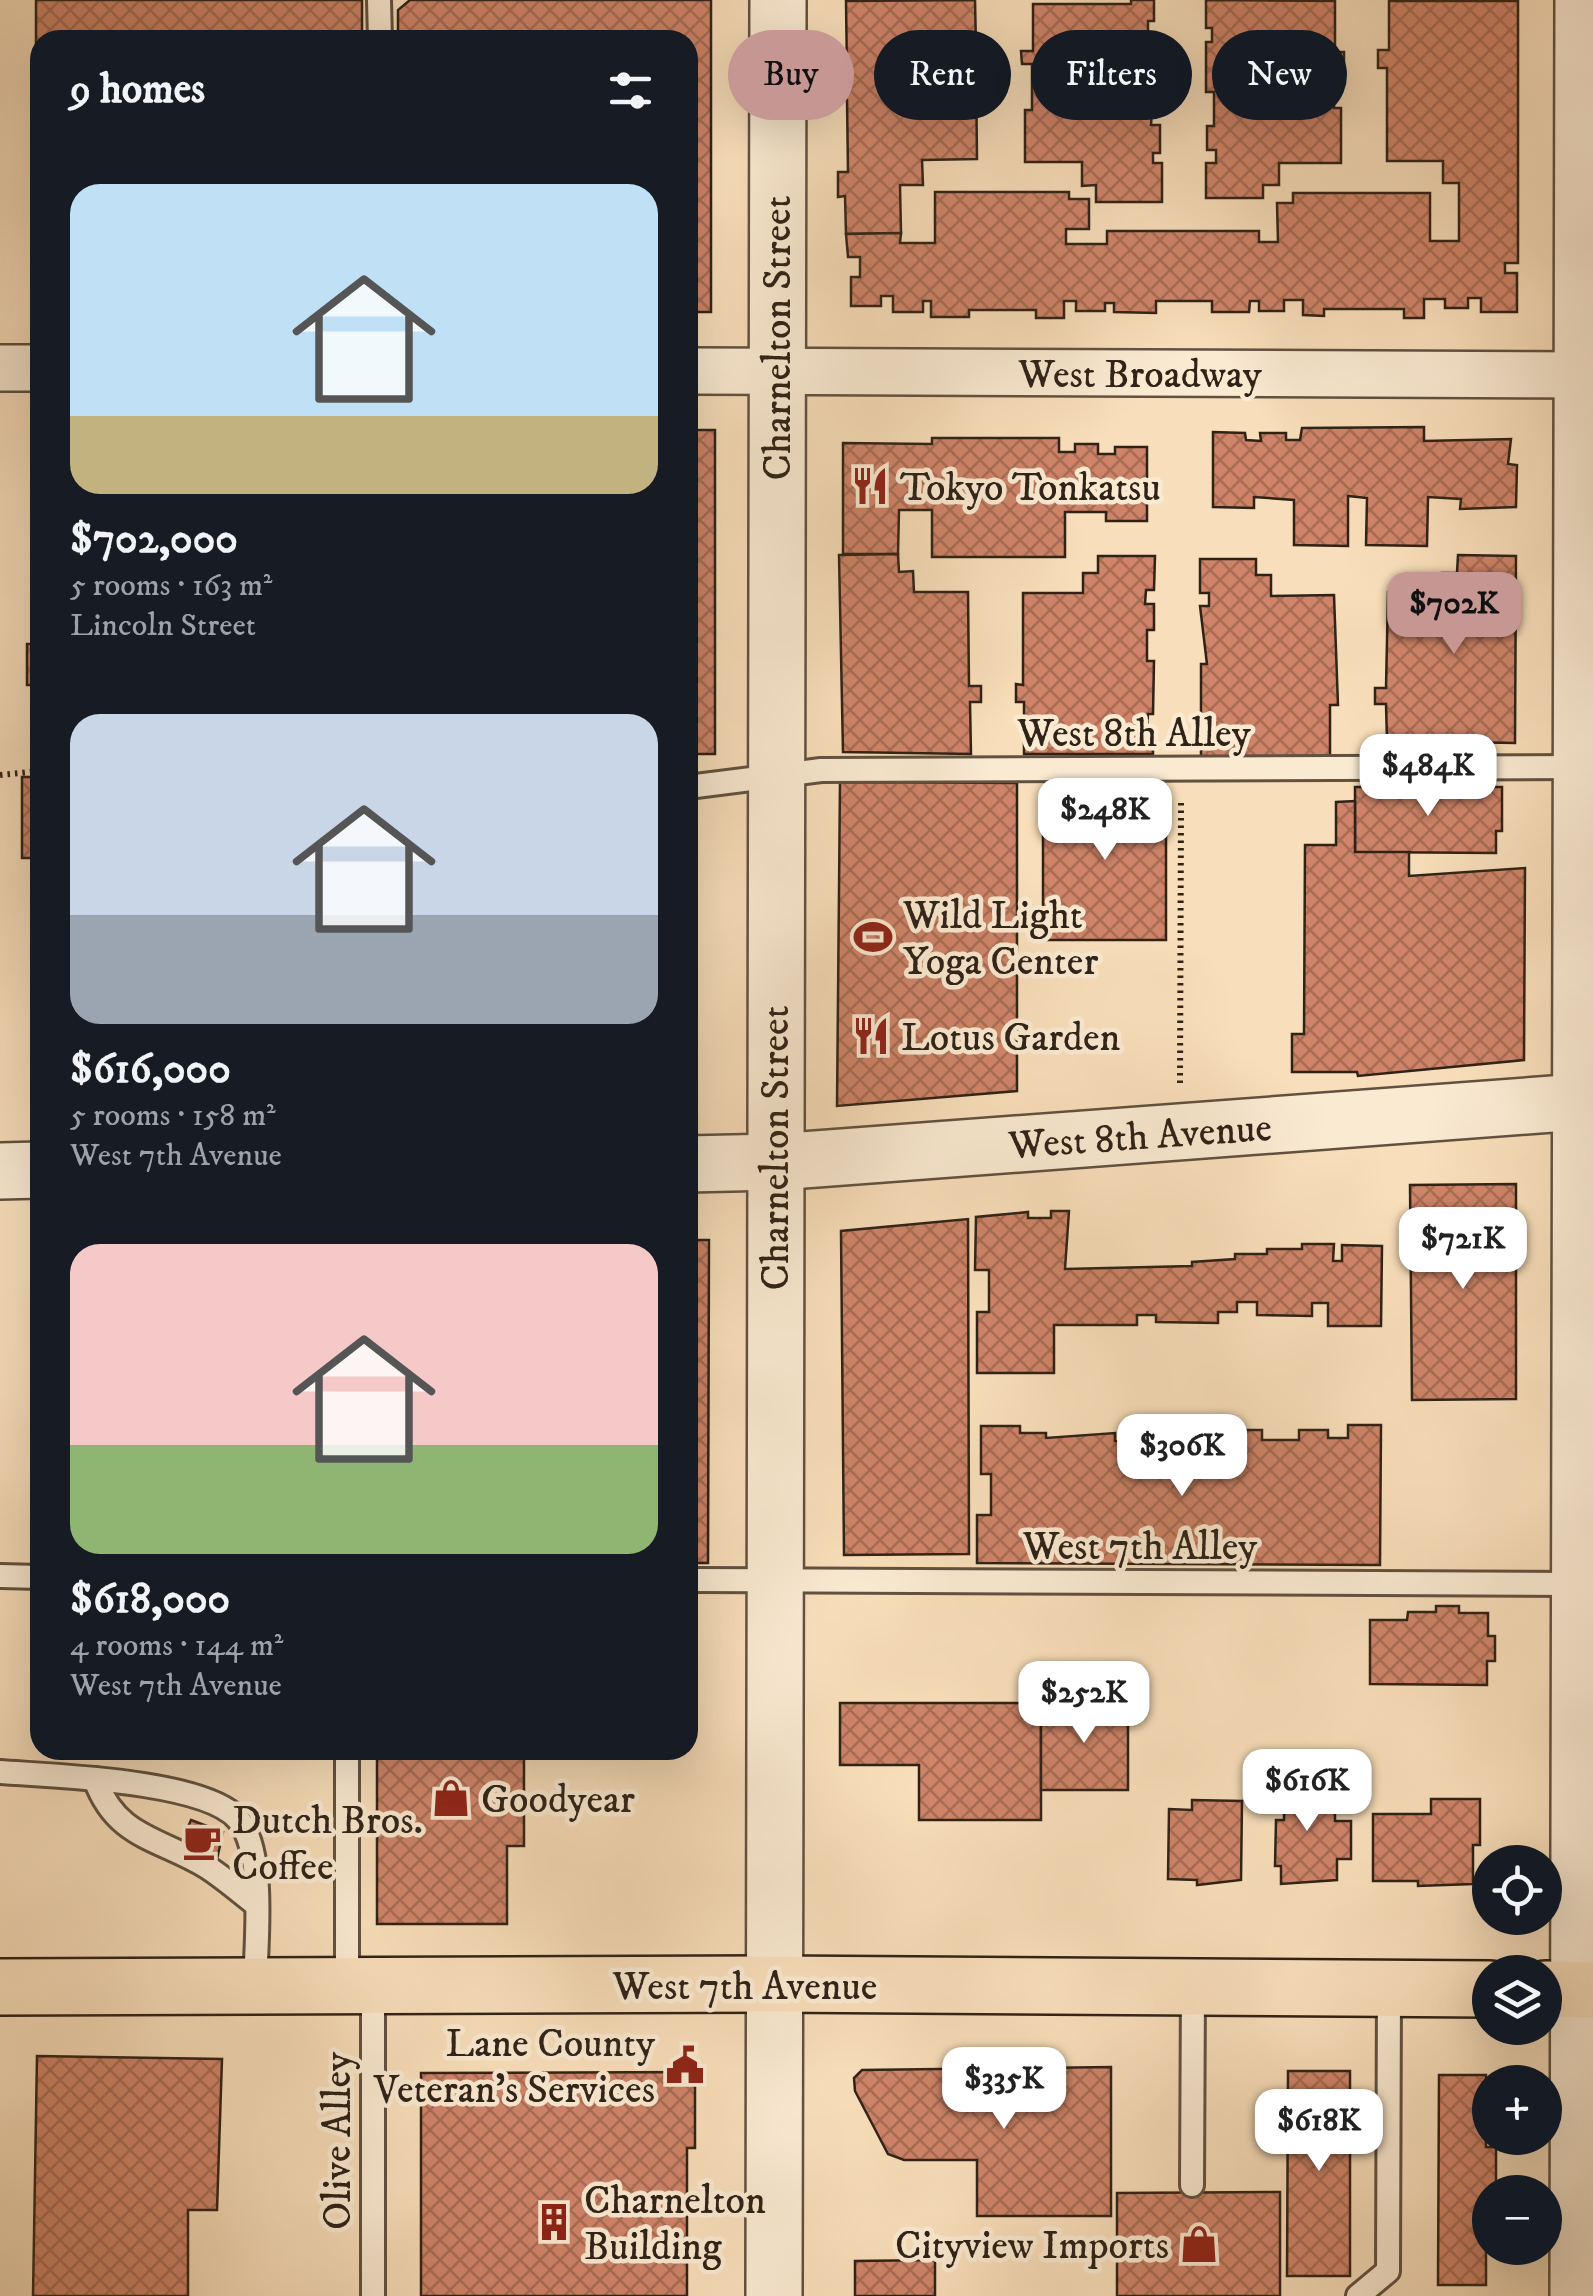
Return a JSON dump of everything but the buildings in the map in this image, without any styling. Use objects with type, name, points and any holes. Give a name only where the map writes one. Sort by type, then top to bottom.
[{"type":"main road","name":"West 7th Avenue","points":[[0,1987],[774,1984],[1472,1989]]},
{"type":"street","name":"Charnelton Street","points":[[774,2296],[778,0]]},
{"type":"street","points":[[1578,2296],[1572,1990],[1586,1782],[1587,1101],[1581,767],[1587,375],[1583,0]]},
{"type":"street","points":[[0,368],[30,368]]},
{"type":"street","name":"West Broadway","points":[[698,371],[1587,375]]},
{"type":"street","name":"West 8th Avenue","points":[[698,1164],[776,1162],[1587,1101]]},
{"type":"street","points":[[0,1171],[30,1170]]},
{"type":"lane","points":[[380,0],[380,30]]},
{"type":"lane","name":"West 8th Alley","points":[[698,786],[822,770],[1581,767]]},
{"type":"lane","points":[[0,1576],[30,1577]]},
{"type":"lane","name":"West 7th Alley","points":[[698,1580],[1586,1584]]},
{"type":"lane","name":"Olive Alley","points":[[348,1760],[374,2296]]},
{"type":"lane","points":[[0,1772],[96,1779],[190,1794],[238,1818],[251,1846],[257,1905],[254,1986]]},
{"type":"lane","points":[[96,1779],[103,1802],[120,1824],[206,1867],[257,1905]]},
{"type":"lane","points":[[1192,1987],[1192,2185]]},
{"type":"lane","points":[[1358,2296],[1388,2271],[1389,1988]]},
{"type":"path","points":[[1180,1094],[1181,769]]},
{"type":"path","points":[[0,774],[30,771]]},
{"type":"place","name":"Tokyo Tonkatsu","points":[[870,486]]},
{"type":"place","name":"Wild Light Yoga Center","points":[[873,937]]},
{"type":"place","name":"Lotus Garden","points":[[871,1036]]},
{"type":"place","name":"Goodyear","points":[[451,1798]]},
{"type":"place","name":"Dutch Bros. Coffee","points":[[202,1842]]},
{"type":"place","name":"Lane County Veteran’s Services","points":[[685,2065]]},
{"type":"place","name":"Charnelton Building","points":[[554,2222]]},
{"type":"place","name":"Cityview Imports","points":[[1199,2244]]}]
